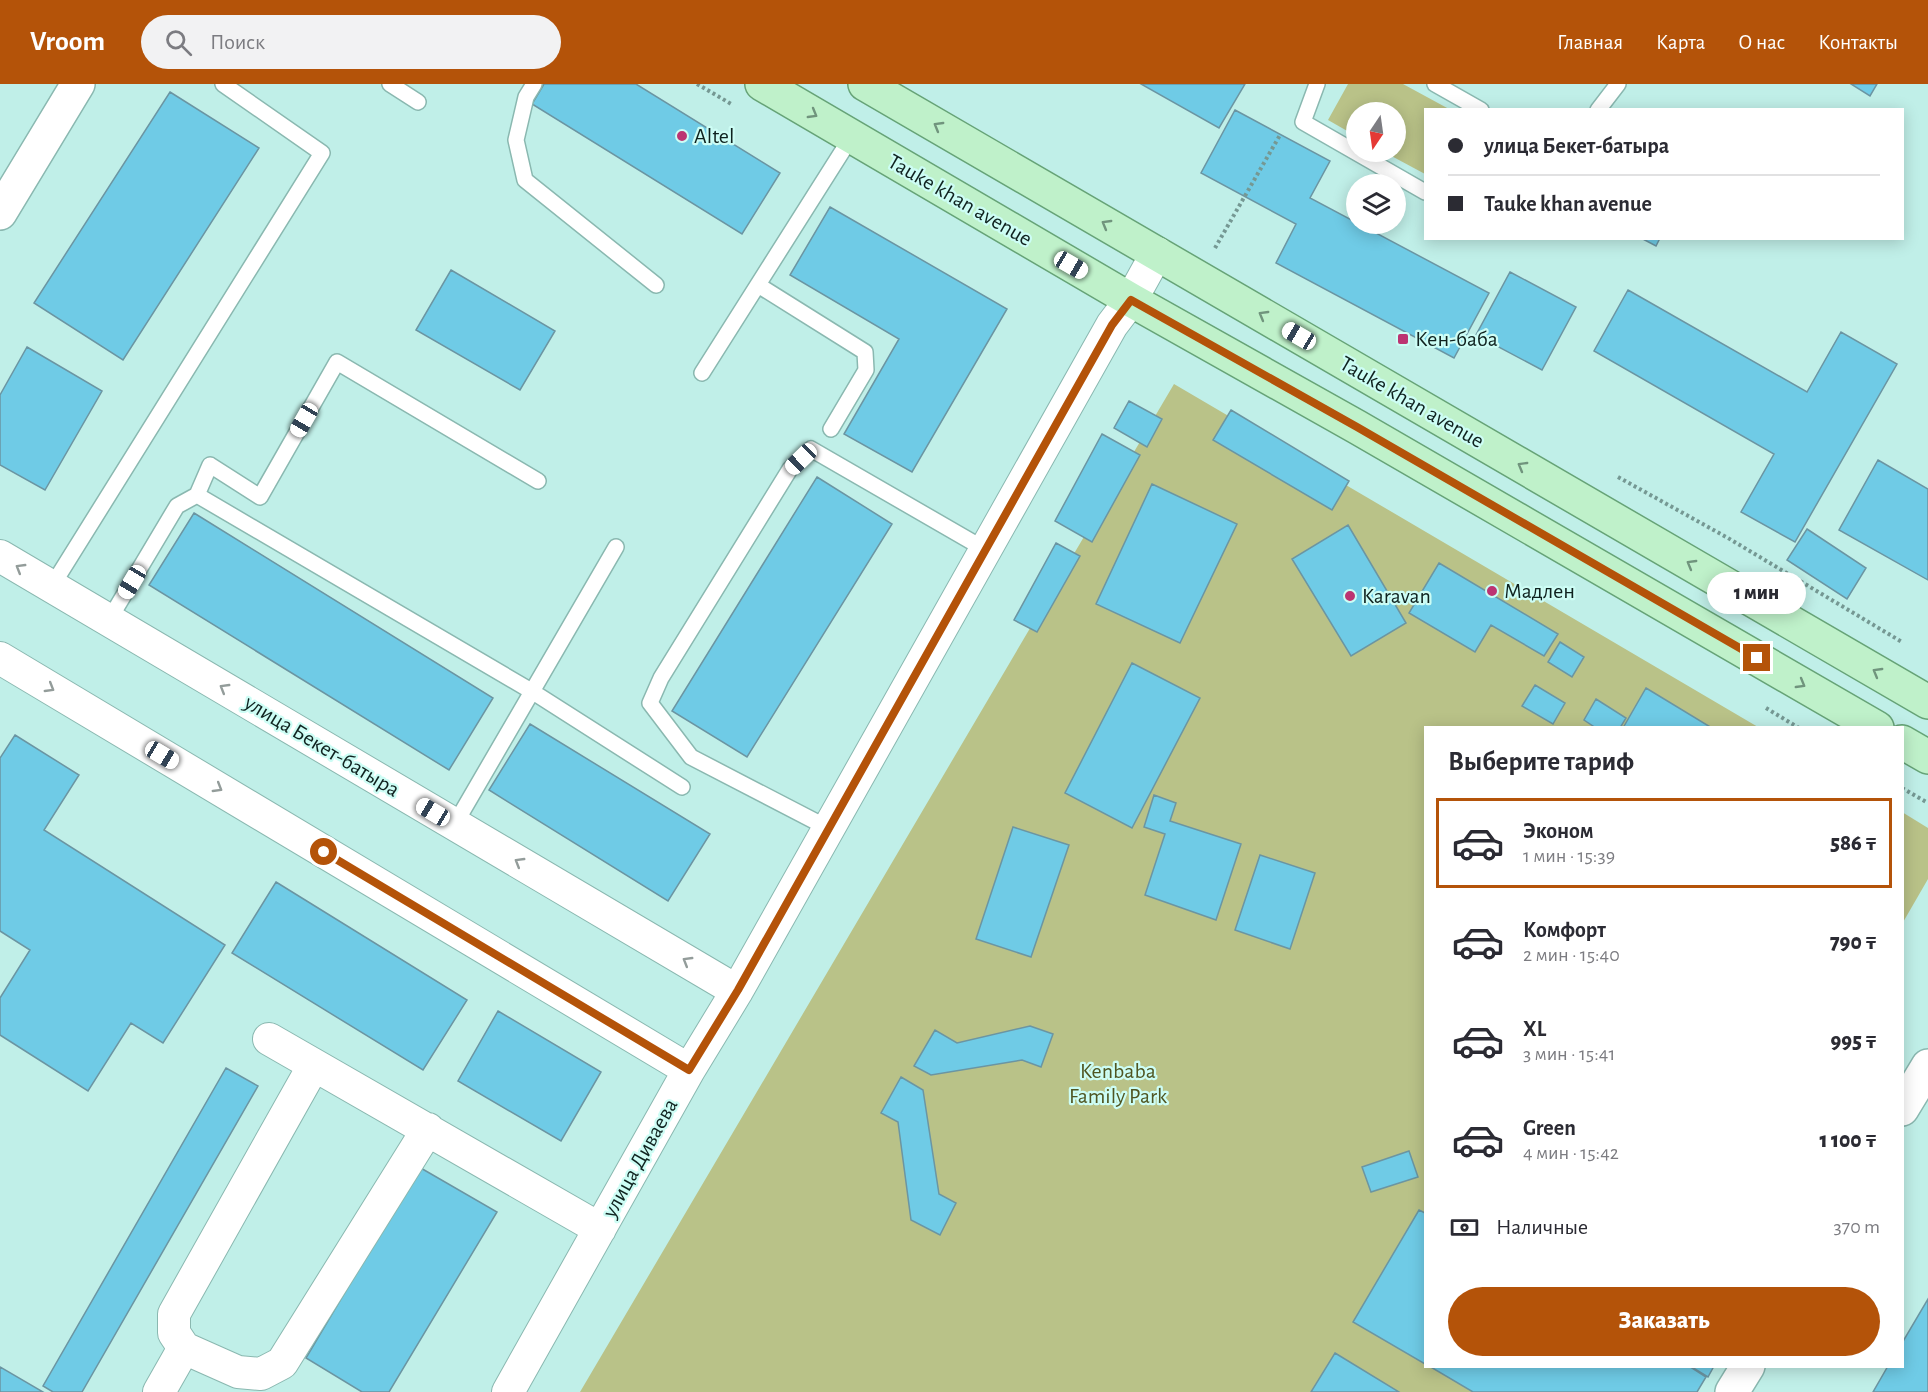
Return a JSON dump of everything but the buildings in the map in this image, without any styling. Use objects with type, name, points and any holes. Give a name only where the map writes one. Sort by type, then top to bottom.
[{"type":"main road","name":"Tauke khan avenue","points":[[762,84],[1131,300],[1357,427],[1874,726]]},
{"type":"main road","name":"Tauke khan avenue","points":[[865,84],[1928,702]]},
{"type":"main road","points":[[1904,743],[1928,757]]},
{"type":"street","points":[[0,213],[78,84]]},
{"type":"street","name":"улица Диваева","points":[[508,1392],[689,1070],[738,990],[1112,325],[1131,300],[1157,254]]},
{"type":"street","name":"улица Бекет-батыра","points":[[0,556],[738,990]]},
{"type":"street","points":[[0,658],[689,1070]]},
{"type":"street","points":[[269,1039],[600,1229]]},
{"type":"street","points":[[314,1065],[174,1314],[174,1333],[184,1348],[237,1372],[261,1374],[282,1363],[428,1130]]},
{"type":"street","points":[[1904,1106],[1928,1066]]},
{"type":"street","points":[[159,1392],[184,1348]]},
{"type":"street","points":[[1732,1392],[1747,1368]]},
{"type":"lane","points":[[52,586],[322,153],[223,84]]},
{"type":"lane","points":[[390,84],[418,102]]},
{"type":"lane","points":[[534,84],[526,97],[516,140],[525,180],[656,285]]},
{"type":"lane","points":[[1317,84],[1303,122],[1424,191]]},
{"type":"lane","points":[[1435,84],[1477,108]]},
{"type":"lane","points":[[1600,108],[1618,84]]},
{"type":"lane","points":[[702,374],[852,136]]},
{"type":"lane","points":[[758,285],[865,352],[866,370],[831,429]]},
{"type":"lane","points":[[109,620],[177,506],[197,495],[210,465],[260,497],[337,362],[538,481]]},
{"type":"lane","points":[[828,828],[691,757],[650,703],[662,678],[790,469],[812,449],[986,550]]},
{"type":"lane","points":[[197,495],[532,692],[682,787]]},
{"type":"lane","points":[[455,824],[616,547]]},
{"type":"path","points":[[1214,251],[1280,134]]},
{"type":"path","points":[[1904,789],[1928,804]]},
{"type":"green space","points":[[1348,84],[1403,84],[1447,108],[1424,108],[1424,173],[1403,162],[1406,162],[1406,102],[1346,102],[1346,130],[1328,120]]},
{"type":"green space","name":"Kenbaba Family Park","points":[[1174,384],[1756,726],[1424,726],[1424,1368],[1644,1368],[1630,1392],[580,1392]]},
{"type":"green space","points":[[1904,813],[1928,828],[1928,879],[1904,921]]},
{"type":"place","name":"Altel","points":[[682,136]]},
{"type":"place","name":"Кен-баба","points":[[1403,339]]},
{"type":"place","name":"Мадлен","points":[[1492,591]]},
{"type":"place","name":"Karavan","points":[[1350,596]]},
{"type":"route","points":[[324,852],[689,1070],[738,990],[1112,325],[1131,300],[1357,427],[1757,658]]}]
